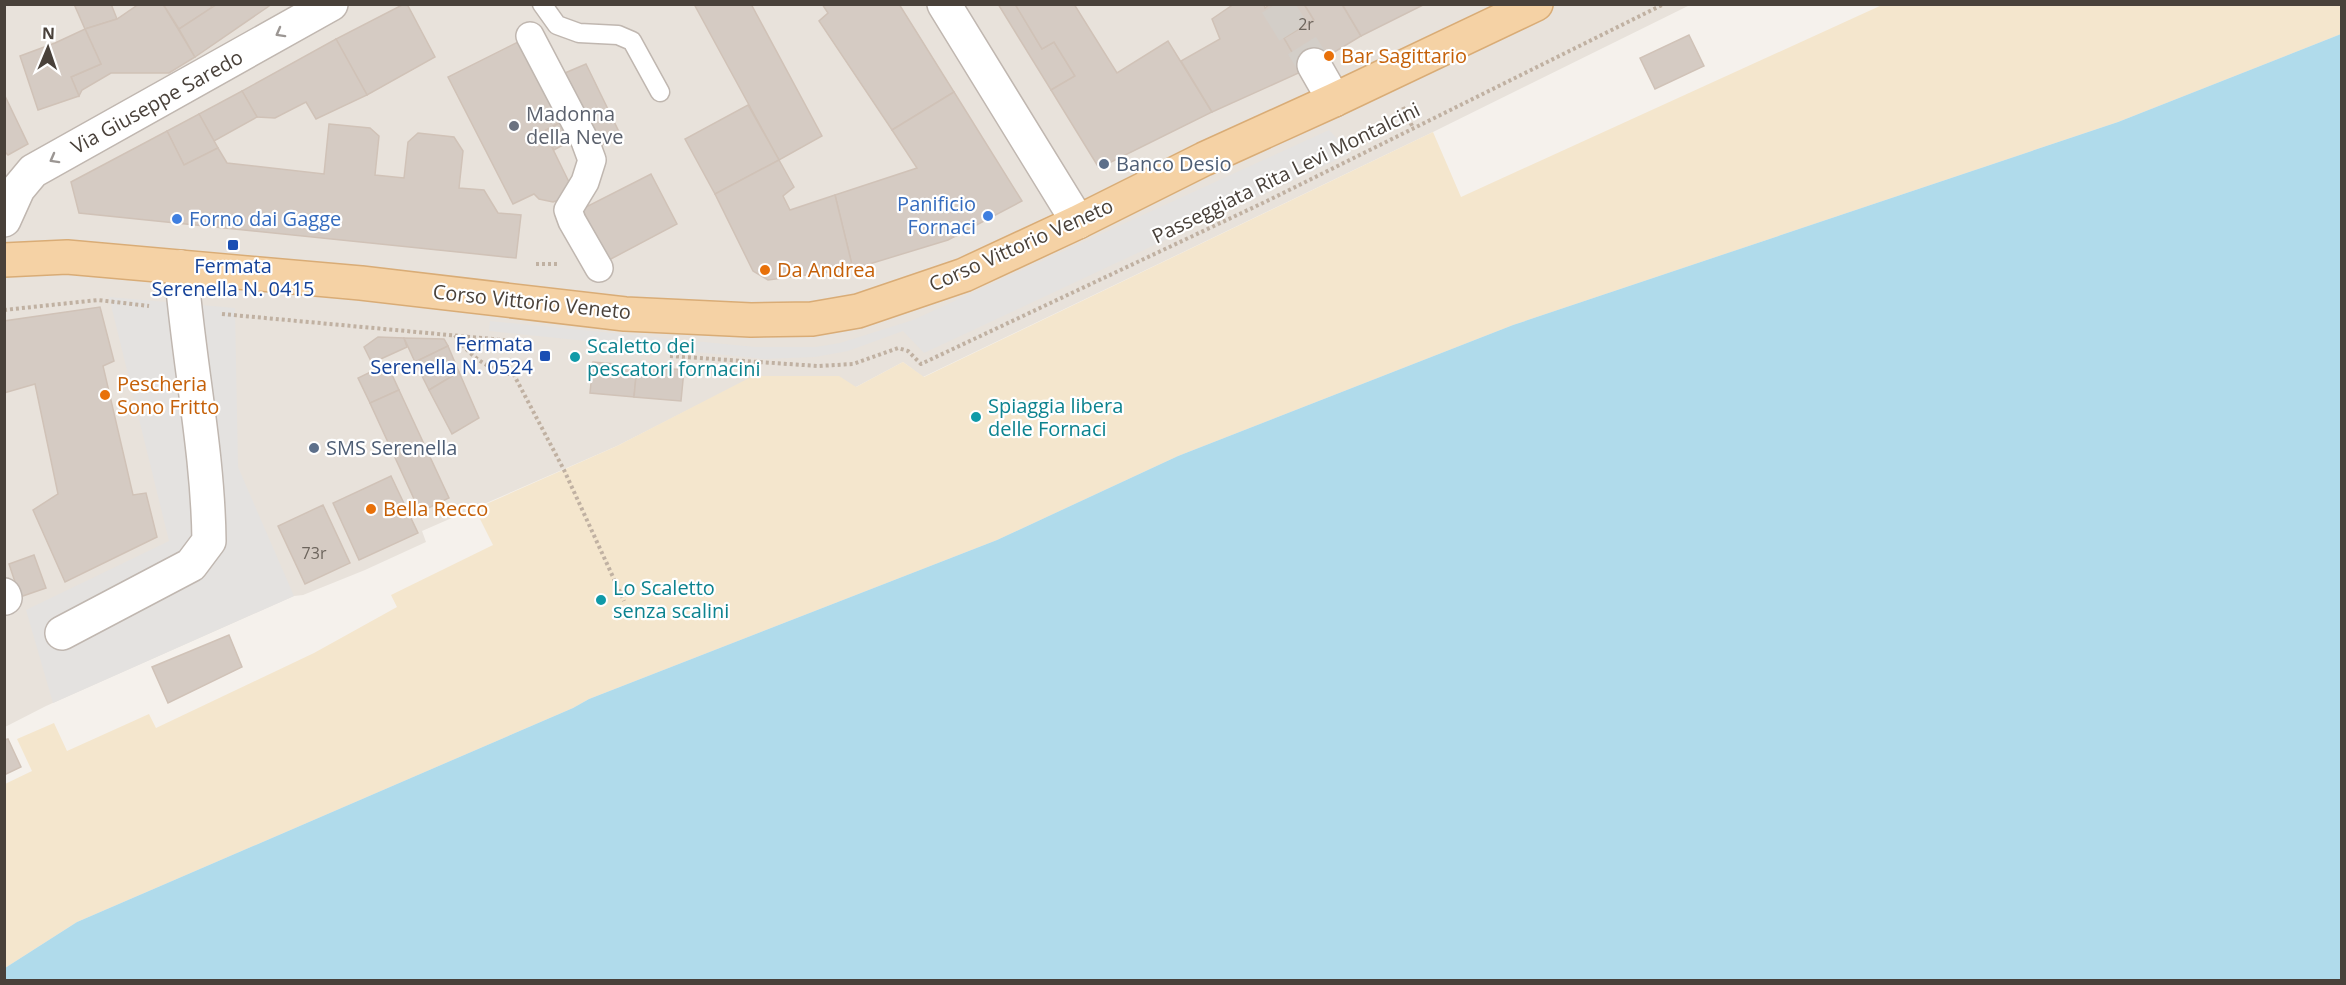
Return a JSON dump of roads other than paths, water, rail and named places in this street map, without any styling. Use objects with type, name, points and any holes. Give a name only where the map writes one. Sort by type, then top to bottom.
[{"type":"main road","name":"Corso Vittorio Veneto","points":[[4,260],[67,257],[361,284],[625,314],[751,321],[812,319],[858,310],[964,275],[1078,222],[1204,159],[1536,4]]},
{"type":"street","name":"Via Giuseppe Saredo","points":[[4,220],[18,189],[33,171],[331,4]]},
{"type":"street","points":[[944,4],[1078,222]]},
{"type":"street","points":[[531,36],[585,141],[591,160],[585,182],[568,210],[599,268]]},
{"type":"street","points":[[1314,64],[1334,100]]},
{"type":"street","points":[[62,633],[191,566],[209,542],[207,485],[184,310],[181,267]]},
{"type":"lane","points":[[542,4],[557,25],[579,33],[618,35],[632,41],[660,92]]},
{"type":"water","points":[[2341,34],[2341,980],[5,980],[5,968],[77,922],[573,708],[589,699],[997,540],[1178,456],[1513,325],[2118,122]]},
{"type":"tunnel","points":[[1276,4],[1314,65]]},
{"type":"place","name":"Bar Sagittario","points":[[1329,56]]},
{"type":"place","name":"Madonna della Neve","points":[[514,126]]},
{"type":"place","name":"Banco Desio","points":[[1104,164]]},
{"type":"place","name":"Panificio Fornaci","points":[[988,216]]},
{"type":"place","name":"Forno dai Gagge","points":[[177,219]]},
{"type":"place","name":"Fermata Serenella N. 0415","points":[[233,245]]},
{"type":"place","name":"Da Andrea","points":[[765,270]]},
{"type":"place","name":"Fermata Serenella N. 0524","points":[[545,356]]},
{"type":"place","name":"Scaletto dei pescatori fornacini","points":[[575,357]]},
{"type":"place","name":"Pescheria Sono Fritto","points":[[105,395]]},
{"type":"place","name":"Spiaggia libera delle Fornaci","points":[[976,417]]},
{"type":"place","name":"SMS Serenella","points":[[314,448]]},
{"type":"place","name":"Bella Recco","points":[[371,509]]},
{"type":"place","name":"Lo Scaletto senza scalini","points":[[601,600]]}]
